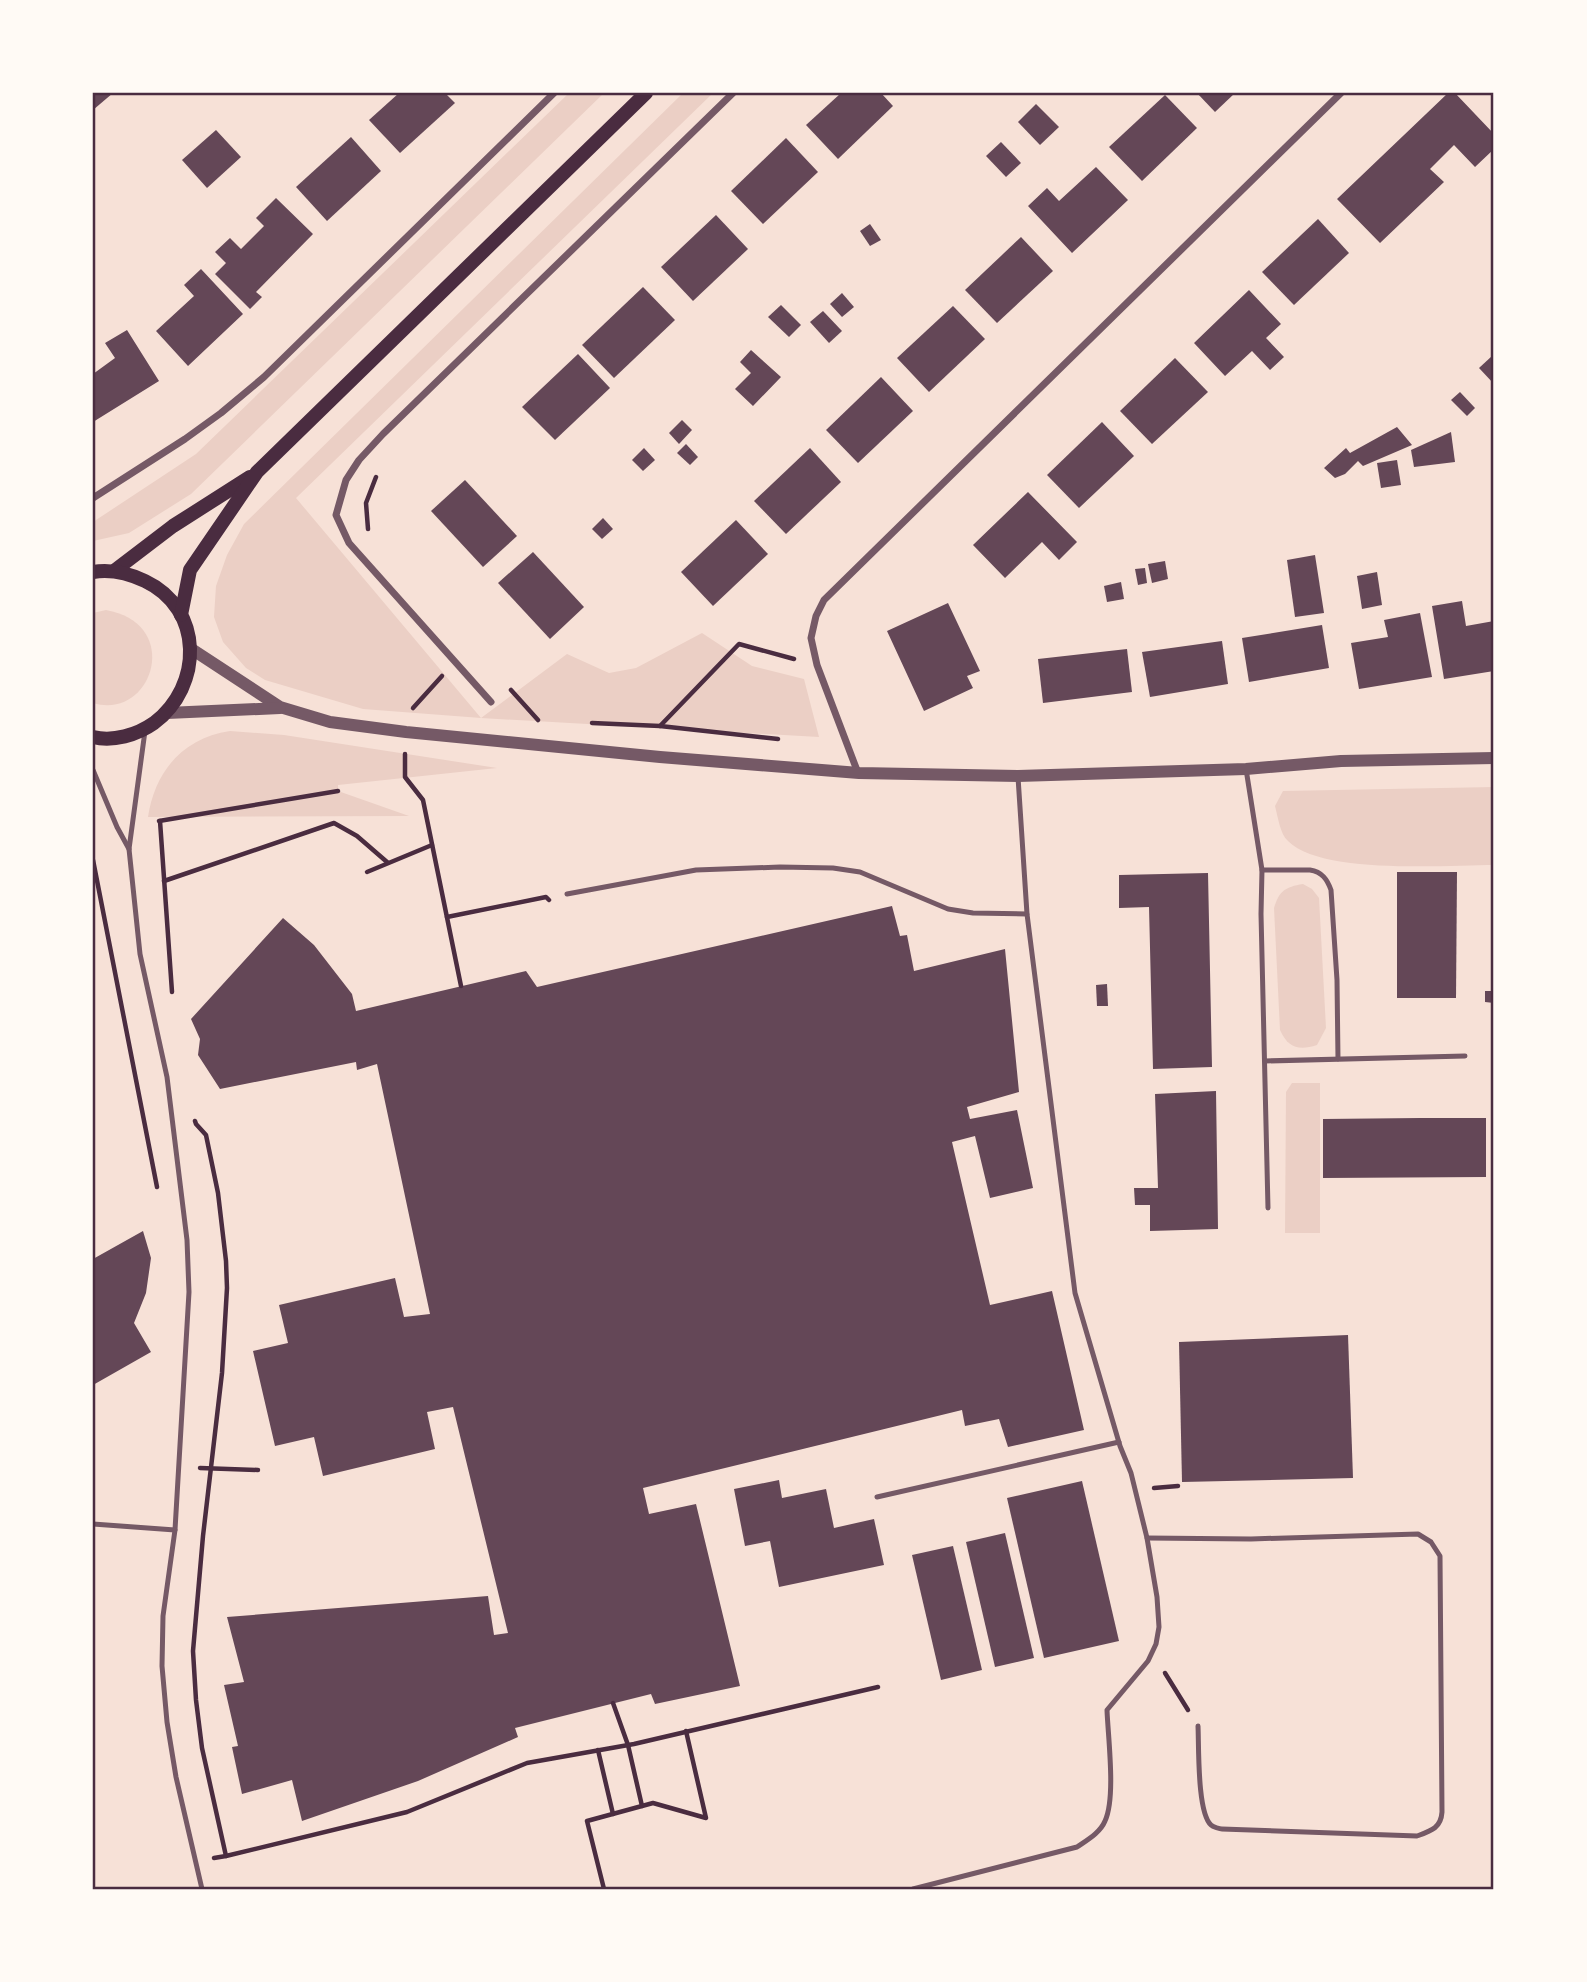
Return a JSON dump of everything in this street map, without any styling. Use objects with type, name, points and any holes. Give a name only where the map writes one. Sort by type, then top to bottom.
[{"type":"main road","points":[[180,615],[190,570],[257,472],[646,93]]},
{"type":"main road","points":[[114,571],[173,526],[257,472]]},
{"type":"main road","points":[[93,572],[114,571],[152,584],[168,598],[180,615],[190,648],[186,683],[167,713],[145,729],[123,737],[93,737]]},
{"type":"street","points":[[93,498],[222,413],[264,377],[554,93]]},
{"type":"street","points":[[491,702],[349,543],[336,515],[345,480],[383,434],[733,93]]},
{"type":"street","points":[[859,774],[817,665],[811,638],[816,616],[824,600],[1341,93]]},
{"type":"street","points":[[190,648],[280,708],[330,722],[405,732],[859,774],[1018,776],[1246,769],[1341,761],[1494,758]]},
{"type":"street","points":[[167,713],[280,708]]},
{"type":"lane","points":[[145,729],[129,849],[140,954],[166,1077],[187,1240],[189,1292],[175,1530],[163,1616],[162,1665],[167,1723],[176,1777],[202,1889]]},
{"type":"lane","points":[[1246,769],[1262,870],[1268,1208]]},
{"type":"lane","points":[[93,771],[129,849]]},
{"type":"lane","points":[[913,1889],[1077,1847],[1094,1835],[1105,1821],[1109,1805],[1107,1710],[1148,1661],[1156,1644],[1159,1627],[1147,1538],[1131,1473],[1119,1442],[1075,1293],[1027,914],[1018,776]]},
{"type":"lane","points":[[567,894],[695,870],[780,867],[833,869],[860,872],[948,909],[973,914],[1027,914]]},
{"type":"lane","points":[[1262,870],[1317,871],[1328,882],[1331,890],[1337,980],[1338,1059]]},
{"type":"lane","points":[[1265,1061],[1465,1056]]},
{"type":"lane","points":[[877,1497],[1119,1442]]},
{"type":"lane","points":[[93,1524],[175,1530]]},
{"type":"lane","points":[[1147,1538],[1251,1539],[1418,1534],[1431,1542],[1440,1556],[1443,1812],[1441,1821],[1433,1831],[1417,1836],[1222,1829],[1212,1826],[1201,1803],[1198,1726]]},
{"type":"path","points":[[374,539],[367,528],[366,503],[377,474]]},
{"type":"path","points":[[660,726],[739,644],[817,665]]},
{"type":"path","points":[[455,663],[414,705],[405,732],[405,777],[423,800],[461,986]]},
{"type":"path","points":[[507,686],[539,721]]},
{"type":"path","points":[[579,723],[660,726],[782,740]]},
{"type":"path","points":[[133,824],[338,791]]},
{"type":"path","points":[[164,881],[334,823],[357,836],[387,862]]},
{"type":"path","points":[[367,872],[432,845]]},
{"type":"path","points":[[93,860],[136,1084]]},
{"type":"path","points":[[447,917],[546,897],[554,905]]},
{"type":"path","points":[[1148,1661],[1160,1666],[1198,1726]]},
{"type":"path","points":[[226,1856],[407,1812],[527,1763],[628,1745],[878,1686]]},
{"type":"path","points":[[613,1703],[628,1745],[642,1806]]},
{"type":"path","points":[[604,1889],[587,1821],[653,1803],[706,1818],[686,1731]]},
{"type":"path","points":[[598,1750],[613,1814]]},
{"type":"shaded area","points":[[569,93],[604,93],[191,494],[129,533],[93,541],[93,522],[196,454]]},
{"type":"shaded area","points":[[683,93],[713,93],[296,498],[481,718],[363,709],[265,680],[246,668],[223,642],[214,617],[216,586],[227,555],[244,524]]},
{"type":"shaded area","points":[[106,610],[130,619],[145,633],[152,650],[151,668],[144,685],[131,698],[114,705],[93,703],[93,613]]},
{"type":"shaded area","points":[[702,633],[752,666],[804,679],[819,737],[481,718],[567,654],[609,673],[636,668]]},
{"type":"shaded area","points":[[230,731],[284,735],[497,768],[338,785],[338,791],[409,816],[148,817],[157,785],[174,759],[198,741]]},
{"type":"shaded area","points":[[1494,787],[1494,865],[1386,866],[1328,859],[1304,852],[1285,838],[1275,806],[1283,791]]},
{"type":"shaded area","points":[[1303,884],[1312,889],[1319,898],[1326,1028],[1317,1045],[1299,1048],[1290,1044],[1280,1030],[1274,908],[1284,891]]},
{"type":"shaded area","points":[[1292,1083],[1320,1083],[1320,1233],[1285,1233],[1286,1092]]},
{"type":"building","points":[[93,93],[113,93],[93,110]]},
{"type":"building","points":[[399,93],[445,93],[455,103],[400,153],[369,120]]},
{"type":"building","points":[[841,93],[881,93],[893,106],[838,159],[806,125]]},
{"type":"building","points":[[1197,93],[1235,93],[1215,112]]},
{"type":"building","points":[[1448,93],[1455,93],[1494,134],[1494,149],[1475,167],[1454,145],[1430,169],[1444,182],[1380,243],[1337,199]]},
{"type":"building","points":[[1165,95],[1197,128],[1142,181],[1109,147]]},
{"type":"building","points":[[1036,104],[1059,127],[1040,145],[1018,122]]},
{"type":"building","points":[[216,130],[241,157],[207,188],[182,160]]},
{"type":"building","points":[[351,137],[381,171],[327,221],[296,187]]},
{"type":"building","points":[[786,138],[818,172],[763,224],[731,191]]},
{"type":"building","points":[[1001,142],[1021,163],[1006,177],[986,156]]},
{"type":"building","points":[[1096,167],[1128,200],[1072,253],[1028,206],[1047,188],[1059,201]]},
{"type":"building","points":[[276,198],[313,234],[256,292],[262,297],[250,309],[215,274],[226,263],[215,252],[230,238],[241,249],[264,226],[256,218]]},
{"type":"building","points":[[716,215],[748,249],[693,301],[661,267]]},
{"type":"building","points":[[1318,219],[1349,253],[1294,305],[1262,272]]},
{"type":"building","points":[[870,224],[881,240],[870,246],[860,231]]},
{"type":"building","points":[[1021,237],[1053,271],[997,323],[965,290]]},
{"type":"building","points":[[201,269],[243,314],[188,366],[156,331],[194,296],[184,285]]},
{"type":"building","points":[[643,287],[675,320],[614,378],[582,345]]},
{"type":"building","points":[[1249,290],[1281,324],[1266,338],[1284,357],[1270,370],[1252,351],[1225,376],[1194,343]]},
{"type":"building","points":[[842,293],[854,307],[842,317],[830,304]]},
{"type":"building","points":[[781,305],[801,325],[789,337],[768,317]]},
{"type":"building","points":[[953,306],[985,339],[929,392],[897,358]]},
{"type":"building","points":[[823,311],[842,331],[829,343],[810,322]]},
{"type":"building","points":[[127,330],[159,381],[93,422],[93,374],[115,358],[105,343]]},
{"type":"building","points":[[751,350],[781,377],[753,406],[735,389],[751,373],[740,362]]},
{"type":"building","points":[[578,354],[610,388],[555,440],[522,407]]},
{"type":"building","points":[[1492,356],[1494,358],[1494,384],[1479,368]]},
{"type":"building","points":[[1175,358],[1208,392],[1152,444],[1120,411]]},
{"type":"building","points":[[881,377],[913,411],[858,463],[826,430]]},
{"type":"building","points":[[1460,392],[1475,408],[1467,416],[1451,400]]},
{"type":"building","points":[[682,420],[692,430],[679,444],[669,433]]},
{"type":"building","points":[[1102,422],[1134,456],[1079,508],[1047,475]]},
{"type":"building","points":[[1397,427],[1412,445],[1363,466],[1358,461],[1345,474],[1335,478],[1324,468],[1346,448],[1350,453]]},
{"type":"building","points":[[1451,432],[1455,462],[1414,467],[1411,450]]},
{"type":"building","points":[[686,444],[698,457],[690,465],[677,453]]},
{"type":"building","points":[[644,448],[655,460],[643,471],[632,460]]},
{"type":"building","points":[[810,448],[841,482],[786,534],[754,501]]},
{"type":"building","points":[[1397,460],[1401,485],[1381,488],[1377,463]]},
{"type":"building","points":[[465,480],[517,536],[483,567],[431,511]]},
{"type":"building","points":[[1028,492],[1077,542],[1059,560],[1042,542],[1005,578],[973,545]]},
{"type":"building","points":[[603,518],[613,529],[602,539],[592,529]]},
{"type":"building","points":[[736,520],[768,554],[713,606],[681,572]]},
{"type":"building","points":[[533,552],[584,607],[550,639],[498,583]]},
{"type":"building","points":[[1315,555],[1324,613],[1295,617],[1287,560]]},
{"type":"building","points":[[1165,561],[1168,579],[1152,583],[1148,564]]},
{"type":"building","points":[[1145,568],[1147,583],[1138,585],[1135,569]]},
{"type":"building","points":[[1377,572],[1382,605],[1362,609],[1357,576]]},
{"type":"building","points":[[1121,582],[1124,599],[1107,602],[1104,586]]},
{"type":"building","points":[[1462,601],[1466,626],[1494,621],[1494,671],[1444,679],[1432,606]]},
{"type":"building","points":[[948,603],[980,671],[967,676],[973,688],[924,711],[887,631]]},
{"type":"building","points":[[1420,613],[1432,677],[1359,689],[1351,643],[1388,637],[1384,620]]},
{"type":"building","points":[[1322,625],[1329,668],[1249,682],[1242,638]]},
{"type":"building","points":[[1222,641],[1228,684],[1150,697],[1142,652]]},
{"type":"building","points":[[1127,649],[1132,692],[1043,703],[1038,659]]},
{"type":"building","points":[[1397,872],[1457,872],[1456,998],[1397,998]]},
{"type":"building","points":[[1208,873],[1212,1067],[1153,1069],[1149,907],[1119,908],[1119,875]]},
{"type":"building","points":[[892,906],[900,936],[907,935],[914,971],[1005,949],[1019,1092],[967,1107],[970,1119],[1017,1110],[1033,1188],[990,1198],[975,1136],[952,1142],[990,1305],[1052,1291],[1084,1430],[1008,1447],[999,1419],[965,1426],[962,1410],[643,1488],[649,1514],[696,1504],[740,1686],[655,1704],[651,1694],[515,1728],[518,1737],[418,1781],[302,1821],[292,1780],[242,1794],[232,1747],[238,1746],[224,1685],[244,1682],[227,1617],[488,1596],[494,1635],[508,1633],[453,1407],[427,1412],[435,1449],[323,1476],[314,1437],[275,1446],[253,1351],[288,1343],[279,1305],[395,1278],[404,1317],[430,1314],[377,1064],[357,1070],[356,1062],[220,1089],[198,1055],[200,1039],[191,1019],[283,918],[314,945],[352,994],[356,1011],[526,971],[537,987]]},
{"type":"building","points":[[1107,984],[1108,1006],[1097,1006],[1096,985]]},
{"type":"building","points":[[1485,991],[1494,991],[1494,1003],[1485,1002]]},
{"type":"building","points":[[1216,1091],[1218,1229],[1150,1231],[1150,1205],[1135,1205],[1134,1188],[1158,1188],[1155,1094]]},
{"type":"building","points":[[1486,1118],[1486,1177],[1323,1178],[1323,1119]]},
{"type":"building","points":[[143,1231],[151,1258],[146,1293],[134,1323],[151,1352],[93,1385],[93,1259]]},
{"type":"building","points":[[1348,1335],[1353,1478],[1182,1482],[1179,1342]]},
{"type":"building","points":[[779,1480],[782,1498],[826,1489],[834,1528],[874,1519],[884,1565],[779,1587],[770,1541],[745,1546],[734,1489]]},
{"type":"building","points":[[1082,1481],[1119,1641],[1044,1658],[1007,1498]]},
{"type":"building","points":[[1005,1533],[1034,1658],[995,1667],[966,1542]]},
{"type":"building","points":[[953,1546],[982,1670],[941,1680],[912,1555]]}]
